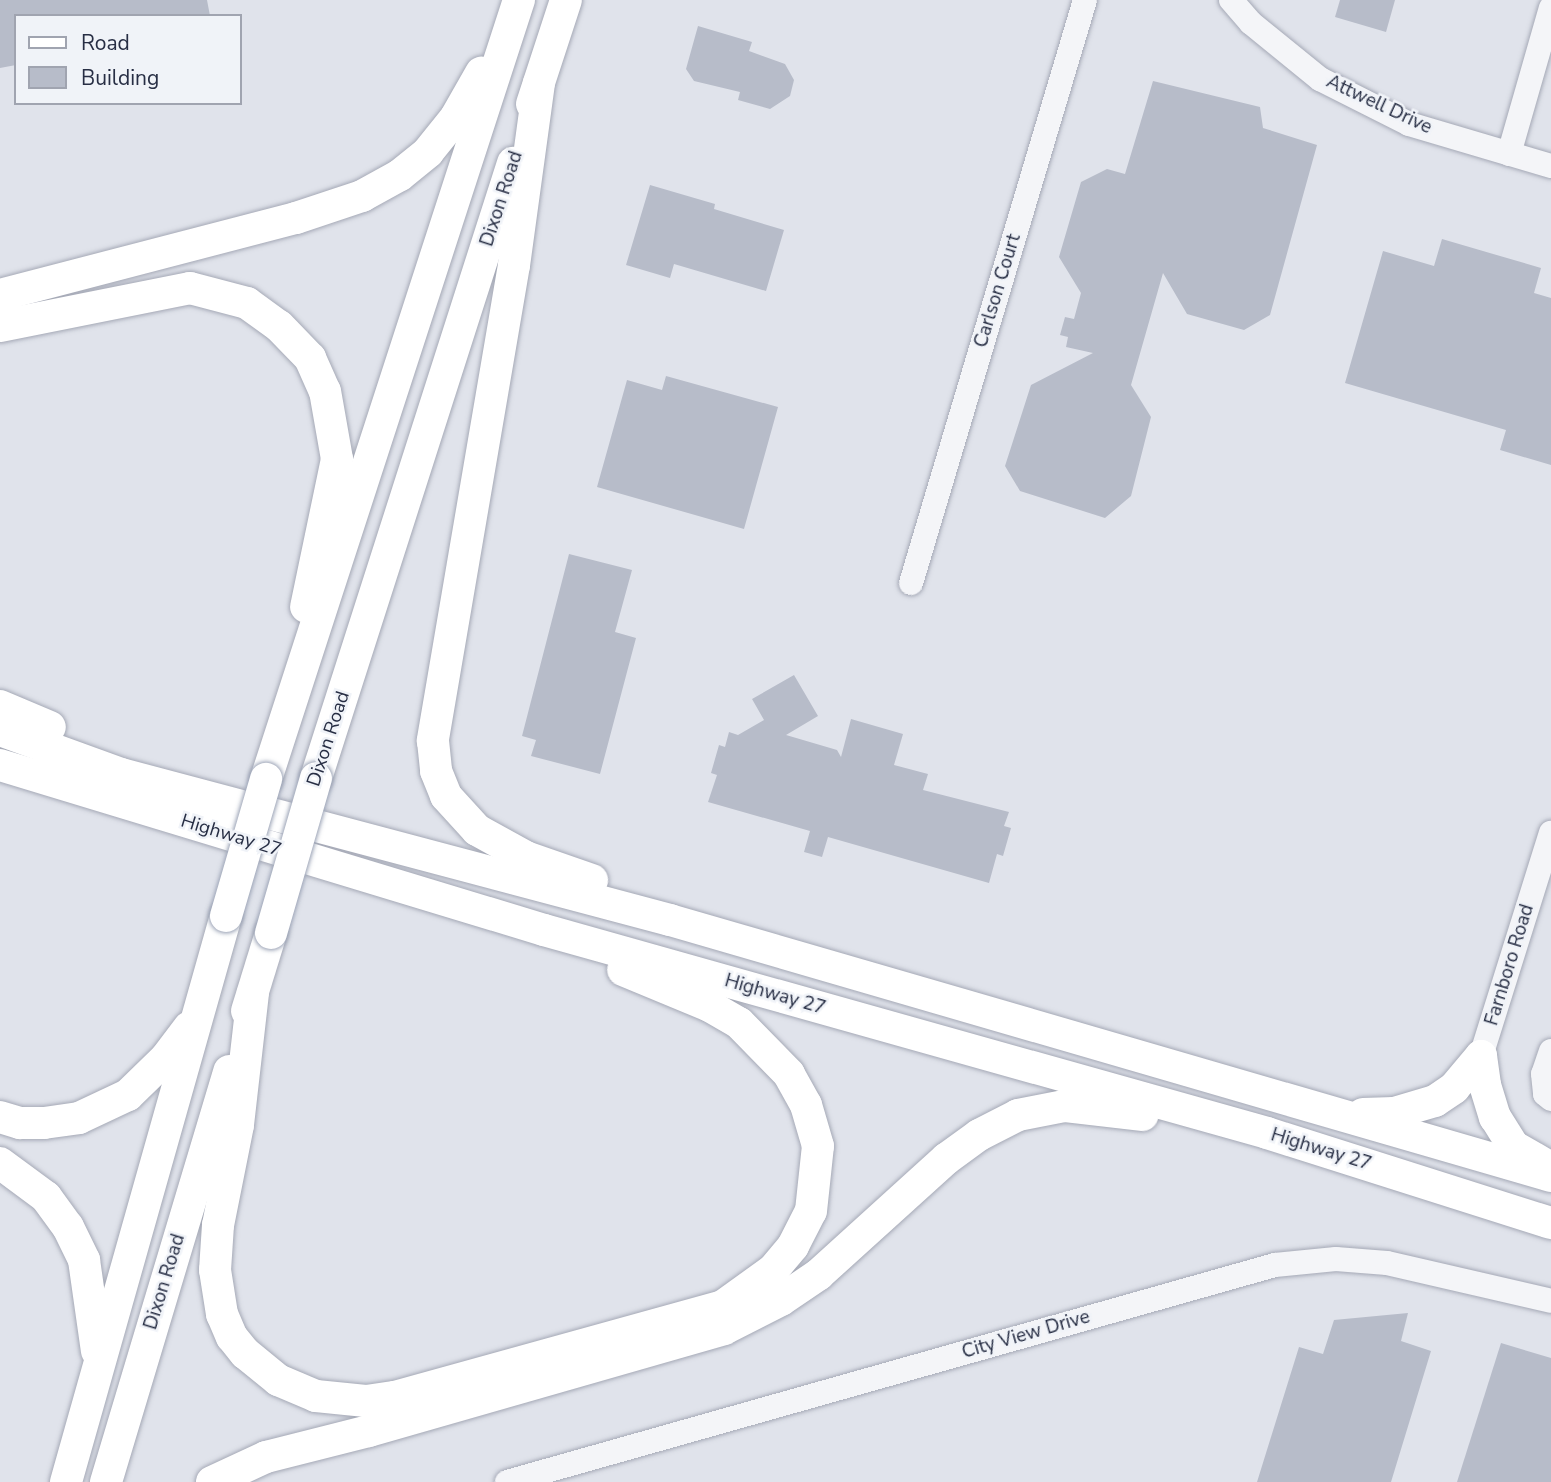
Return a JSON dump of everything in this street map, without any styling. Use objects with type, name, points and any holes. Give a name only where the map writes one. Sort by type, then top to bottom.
[{"type":"main road","points":[[0,295],[296,218],[362,195],[400,175],[428,152],[456,117],[519,0]]},
{"type":"main road","name":"Dixon Road","points":[[66,1482],[266,779],[519,0]]},
{"type":"main road","name":"Dixon Road","points":[[106,1482],[316,778],[566,0]]},
{"type":"main road","points":[[539,83],[514,265],[433,741],[436,771],[446,796],[477,830],[526,857],[600,883],[670,920]]},
{"type":"main road","points":[[0,326],[190,288],[247,303],[279,326],[310,358],[326,391],[337,459],[311,571],[293,695]]},
{"type":"main road","points":[[0,706],[53,728],[121,774]]},
{"type":"main road","name":"Highway 27","points":[[0,730],[121,774],[670,920],[1551,1176]]},
{"type":"main road","name":"Highway 27","points":[[0,765],[544,930],[1267,1133],[1551,1223]]},
{"type":"main road","points":[[0,788],[35,794],[89,794]]},
{"type":"main road","points":[[253,993],[238,1125],[218,1224],[215,1270],[222,1314],[232,1337],[260,1369],[298,1391],[343,1401],[395,1397],[723,1306],[773,1270],[793,1246],[811,1211],[818,1146],[806,1105],[789,1074],[763,1045],[739,1023],[710,1006],[615,967],[544,930]]},
{"type":"main road","points":[[0,1117],[20,1123],[79,1118],[128,1095],[166,1058],[199,1015]]},
{"type":"main road","points":[[1344,1115],[1394,1113],[1435,1101],[1454,1088],[1481,1056]]},
{"type":"main road","points":[[1481,1056],[1485,1085],[1494,1117],[1513,1146],[1551,1169]]},
{"type":"main road","points":[[212,1482],[266,1457],[369,1431],[724,1329],[781,1300],[818,1275],[946,1159],[979,1135],[1018,1115],[1064,1106],[1122,1111],[1180,1123],[1267,1133]]},
{"type":"main road","points":[[0,1163],[46,1197],[68,1227],[84,1260],[99,1365]]},
{"type":"street","name":"Carlson Court","points":[[911,583],[1085,0]]},
{"type":"street","name":"Attwell Drive","points":[[1231,0],[1251,23],[1320,79],[1409,124],[1551,166]]},
{"type":"street","points":[[1509,154],[1551,8]]},
{"type":"street","name":"Farnboro Road","points":[[1481,1056],[1551,833]]},
{"type":"street","points":[[1551,1051],[1543,1074],[1545,1094],[1551,1099]]},
{"type":"street","name":"City View Drive","points":[[507,1482],[1275,1265],[1336,1259],[1387,1263],[1551,1301]]},
{"type":"building","points":[[0,0],[207,0],[210,14],[14,14],[14,65],[0,68]]},
{"type":"building","points":[[1340,0],[1395,0],[1386,32],[1335,17]]},
{"type":"building","points":[[698,26],[752,42],[749,51],[785,64],[794,80],[790,96],[770,109],[738,100],[740,92],[694,81],[686,69]]},
{"type":"building","points":[[1153,81],[1260,107],[1263,128],[1317,145],[1270,315],[1244,330],[1187,314],[1163,273],[1131,385],[1151,417],[1131,496],[1105,518],[1020,491],[1005,466],[1031,385],[1093,353],[1066,347],[1068,337],[1060,335],[1065,317],[1074,319],[1081,293],[1059,257],[1081,182],[1107,169],[1125,174]]},
{"type":"building","points":[[650,185],[715,204],[714,209],[784,230],[766,291],[674,264],[670,278],[626,265]]},
{"type":"building","points":[[1442,239],[1541,268],[1534,293],[1551,298],[1551,465],[1500,450],[1506,430],[1345,383],[1383,251],[1434,266]]},
{"type":"building","points":[[666,376],[778,407],[744,529],[597,487],[627,380],[662,390]]},
{"type":"building","points":[[569,554],[632,570],[615,632],[636,638],[600,774],[531,756],[536,740],[522,736]]},
{"type":"building","points":[[794,675],[818,716],[786,735],[837,750],[841,757],[851,719],[903,734],[894,765],[928,774],[923,790],[1009,812],[1004,826],[1011,828],[1003,856],[997,854],[989,883],[828,837],[822,857],[804,852],[810,831],[708,802],[717,775],[711,773],[719,745],[725,747],[729,732],[738,735],[764,720],[752,699]]},
{"type":"building","points":[[1408,1313],[1401,1341],[1431,1351],[1391,1482],[1257,1482],[1299,1347],[1323,1354],[1334,1320]]},
{"type":"building","points":[[1501,1343],[1551,1358],[1551,1482],[1457,1482]]}]
